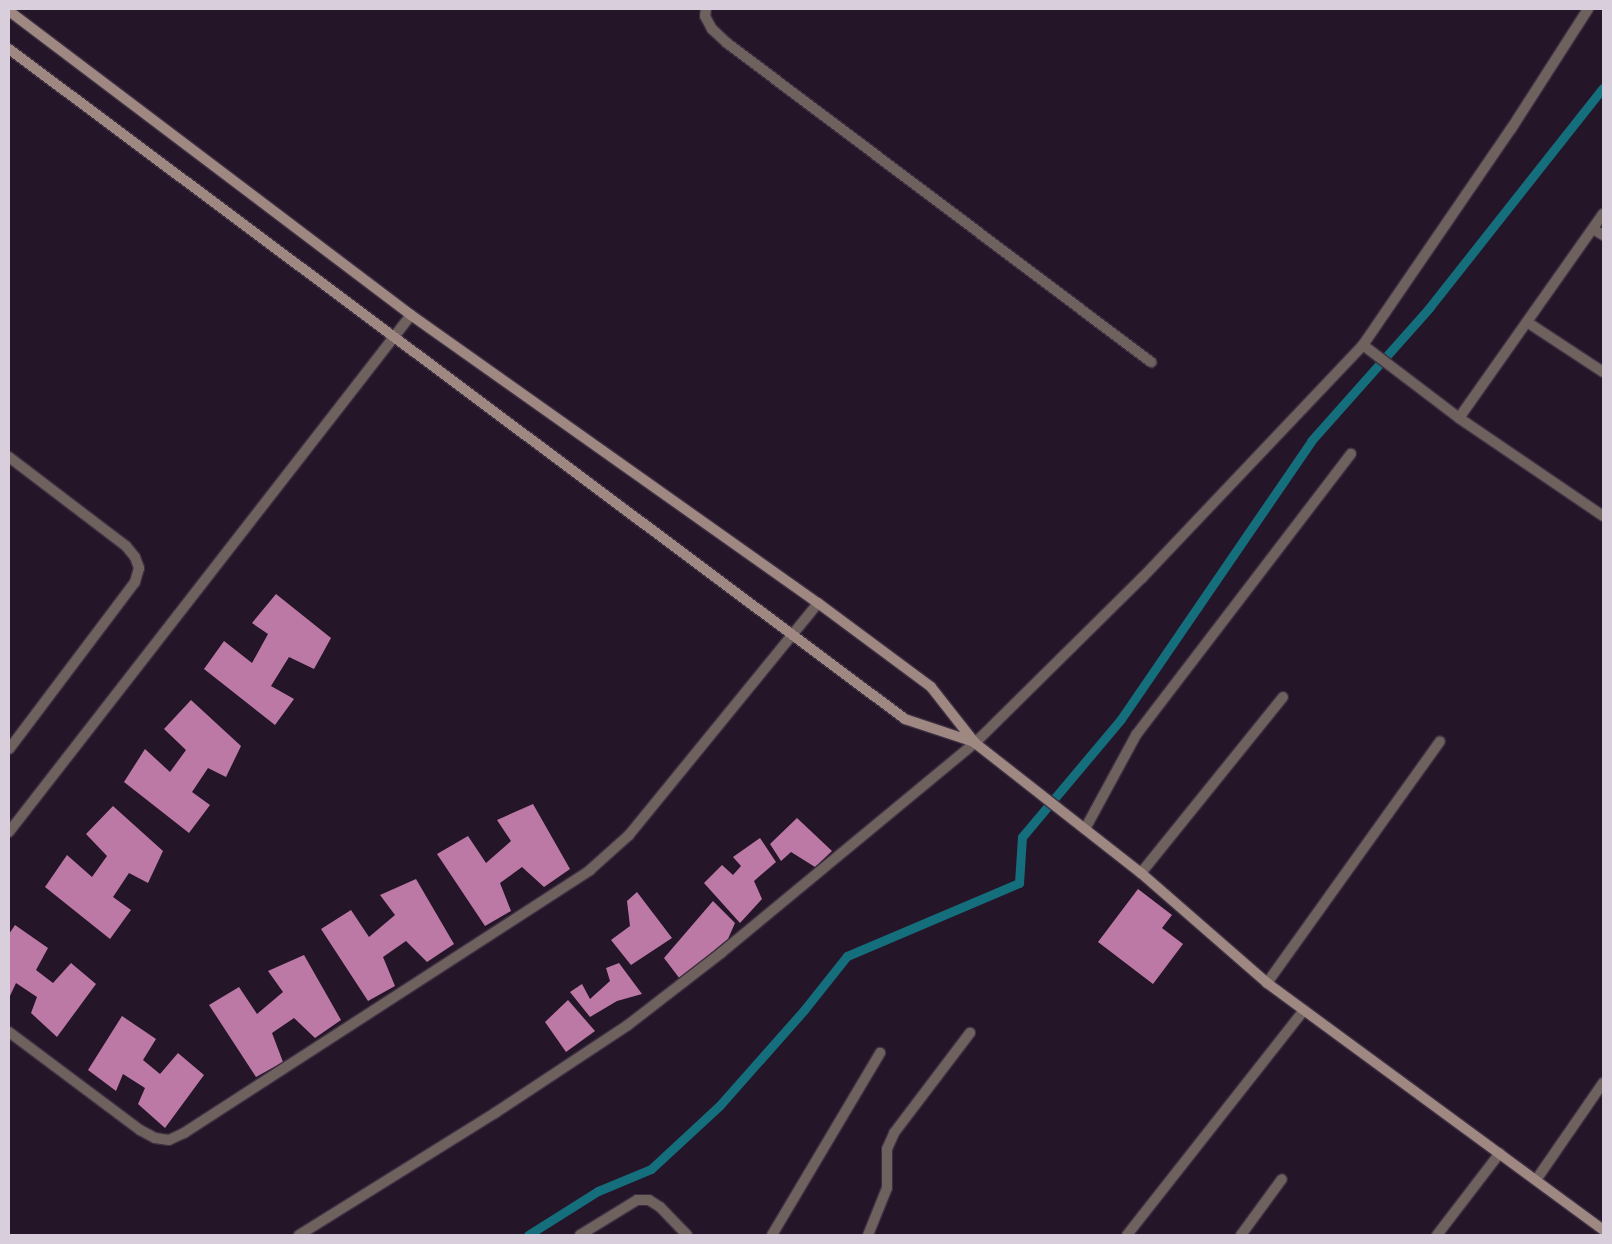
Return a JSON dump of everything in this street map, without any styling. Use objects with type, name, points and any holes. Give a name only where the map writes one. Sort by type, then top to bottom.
[{"type":"street","points":[[706,9],[705,16],[712,29],[727,43],[1150,362]]},
{"type":"street","points":[[299,1235],[495,1113],[628,1024],[721,952],[975,742],[1142,578],[1362,345],[1511,129],[1588,9]]},
{"type":"street","points":[[9,11],[411,315],[818,603],[931,687],[975,742],[1140,873],[1267,983],[1603,1230]]},
{"type":"street","points":[[9,50],[905,719],[975,742]]},
{"type":"street","points":[[1459,418],[1603,214]]},
{"type":"street","points":[[1593,229],[1603,235]]},
{"type":"street","points":[[9,832],[392,336],[411,315]]},
{"type":"street","points":[[1527,322],[1603,372]]},
{"type":"street","points":[[1362,345],[1406,380],[1459,418],[1603,516]]},
{"type":"street","points":[[1085,829],[1136,735],[1350,454]]},
{"type":"street","points":[[9,457],[126,546],[135,557],[139,568],[135,582],[9,747]]},
{"type":"street","points":[[9,1032],[140,1130],[154,1138],[169,1140],[184,1133],[590,870],[629,835],[818,603]]},
{"type":"street","points":[[1140,873],[1283,697]]},
{"type":"street","points":[[1267,983],[1440,741]]},
{"type":"street","points":[[1127,1235],[1304,1010]]},
{"type":"street","points":[[868,1235],[887,1188],[887,1149],[894,1133],[970,1033]]},
{"type":"street","points":[[772,1235],[880,1053]]},
{"type":"street","points":[[1536,1180],[1603,1083]]},
{"type":"street","points":[[1437,1235],[1500,1153]]},
{"type":"street","points":[[1241,1235],[1282,1180]]},
{"type":"street","points":[[580,1235],[637,1200],[649,1200],[660,1207],[687,1235]]},
{"type":"building","points":[[276,594],[331,638],[314,669],[289,657],[271,686],[294,699],[275,725],[204,669],[224,641],[252,663],[268,634],[252,623]]},
{"type":"building","points":[[191,700],[241,746],[226,777],[208,768],[192,792],[210,805],[189,833],[124,782],[145,749],[170,772],[186,750],[164,729]]},
{"type":"building","points":[[533,804],[570,869],[544,887],[522,867],[500,883],[511,911],[485,926],[437,854],[468,836],[486,863],[511,841],[497,820]]},
{"type":"building","points":[[113,806],[163,851],[148,883],[129,873],[113,897],[131,910],[110,939],[45,887],[67,855],[92,877],[107,856],[86,834]]},
{"type":"building","points":[[797,818],[832,851],[815,867],[791,852],[781,861],[770,844]]},
{"type":"building","points":[[760,838],[776,862],[754,881],[762,899],[740,923],[704,883],[722,865],[733,875],[741,866],[733,857]]},
{"type":"building","points":[[416,879],[454,944],[427,962],[406,941],[383,957],[395,986],[368,1001],[321,929],[351,910],[369,937],[395,915],[380,895]]},
{"type":"building","points":[[1138,889],[1172,915],[1162,928],[1183,944],[1153,984],[1098,942]]},
{"type":"building","points":[[637,892],[672,938],[631,965],[611,940],[630,926],[627,901]]},
{"type":"building","points":[[713,901],[735,923],[728,939],[680,979],[664,958]]},
{"type":"building","points":[[15,925],[48,948],[36,970],[53,983],[71,963],[96,984],[57,1037],[31,1013],[37,997],[16,983],[9,998],[9,934]]},
{"type":"building","points":[[304,955],[341,1020],[315,1038],[294,1018],[272,1033],[283,1062],[256,1077],[209,1005],[239,987],[257,1014],[283,992],[268,971]]},
{"type":"building","points":[[619,963],[642,994],[617,1001],[590,1017],[570,992],[582,984],[590,999],[610,981],[606,968]]},
{"type":"building","points":[[568,1000],[595,1031],[566,1052],[545,1022]]},
{"type":"building","points":[[122,1016],[156,1039],[143,1060],[160,1074],[178,1053],[204,1075],[165,1128],[138,1104],[145,1088],[123,1074],[116,1091],[88,1070]]},
{"type":"waterway","points":[[528,1235],[598,1191],[651,1169],[720,1105],[804,1010],[847,956],[1019,883],[1022,837],[1121,719],[1311,441],[1429,308],[1603,88]]}]
